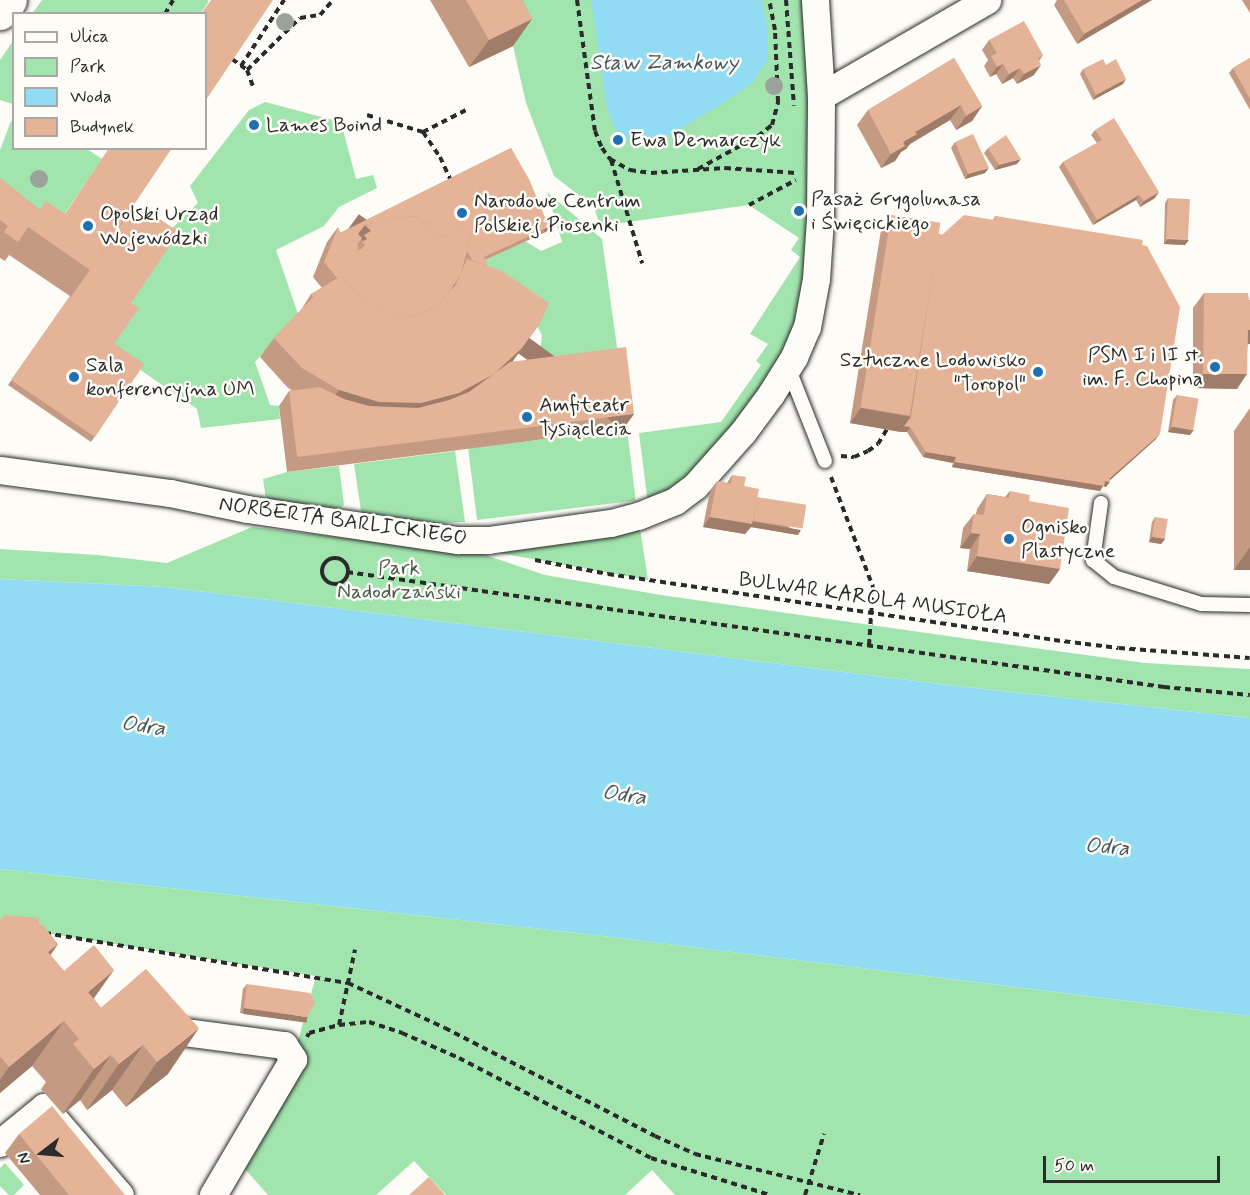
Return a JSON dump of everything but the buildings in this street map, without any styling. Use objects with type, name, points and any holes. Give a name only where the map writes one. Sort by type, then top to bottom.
[{"type":"street","points":[[0,13],[10,0]]},
{"type":"street","name":"NORBERTA BARLICKIEGO","points":[[0,470],[170,493],[247,509],[458,540],[488,540],[611,523],[638,516],[675,501],[695,486],[742,432],[788,367],[807,327],[816,279],[820,218],[821,96],[815,0]]},
{"type":"street","points":[[821,96],[987,0]]},
{"type":"street","points":[[177,1030],[284,1045],[293,1059],[213,1195]]},
{"type":"street","points":[[0,1143],[44,1107],[120,1195]]},
{"type":"lane","points":[[788,367],[831,458]]},
{"type":"lane","points":[[1101,503],[1094,561],[1114,577],[1201,604],[1250,605]]},
{"type":"path","points":[[242,66],[284,0]]},
{"type":"path","points":[[247,70],[300,18],[320,15],[333,0]]},
{"type":"path","points":[[578,0],[595,131],[602,148],[610,159],[642,263]]},
{"type":"path","points":[[696,170],[758,136],[772,125],[778,102],[778,83],[775,30],[769,0]]},
{"type":"path","points":[[232,59],[247,70],[254,88]]},
{"type":"path","points":[[423,132],[466,110]]},
{"type":"path","points":[[367,115],[423,132],[440,158],[451,181]]},
{"type":"path","points":[[610,159],[630,170],[651,173],[725,168],[808,174]]},
{"type":"path","points":[[749,205],[798,179]]},
{"type":"path","points":[[869,645],[873,587],[831,458],[854,457],[868,451],[878,444],[887,429]]},
{"type":"path","points":[[336,558],[345,563],[347,572],[341,582],[329,583],[322,574],[322,567],[328,560],[336,558]]},
{"type":"path","name":"BULWAR KAROLA MUSIOŁA","points":[[528,558],[608,574],[1119,648],[1250,658]]},
{"type":"path","points":[[347,572],[1164,687],[1250,695]]},
{"type":"path","points":[[35,931],[348,983],[445,1028],[655,1136],[696,1154],[860,1195]]},
{"type":"path","points":[[339,1025],[355,950]]},
{"type":"path","points":[[293,1059],[309,1034],[339,1025],[369,1022],[402,1033],[459,1058],[602,1135],[651,1158],[770,1195]]},
{"type":"path","points":[[805,1195],[824,1134]]},
{"type":"green space","points":[[42,0],[209,1],[202,12],[33,12]]},
{"type":"green space","points":[[488,0],[815,0],[816,279],[771,394],[649,512],[639,433],[721,422],[761,365],[756,361],[768,344],[750,334],[800,257],[791,250],[799,238],[749,205],[600,226],[594,207],[554,176],[526,103],[513,46]]},
{"type":"green space","points":[[12,42],[12,104],[0,100],[0,60]]},
{"type":"green space","points":[[265,102],[341,122],[356,179],[373,175],[377,188],[339,207],[324,226],[276,250],[298,314],[255,362],[270,405],[279,406],[280,419],[201,428],[197,409],[110,349],[127,308],[168,232],[198,203],[190,186],[249,110]]},
{"type":"green space","points":[[11,121],[12,150],[88,150],[102,159],[59,222],[0,188],[0,150]]},
{"type":"green space","points":[[547,192],[602,239],[619,362],[537,372],[542,335],[535,322],[481,262],[525,241],[541,251],[562,242]]},
{"type":"green space","points":[[627,429],[636,500],[477,520],[468,448]]},
{"type":"green space","points":[[455,451],[465,522],[421,524],[362,517],[354,464]]},
{"type":"green space","points":[[339,466],[344,505],[336,512],[266,499],[263,479],[287,472]]},
{"type":"green space","points":[[638,516],[648,580],[494,552]]},
{"type":"green space","name":"Park Nadodrzański","points":[[252,527],[482,554],[545,575],[661,595],[976,640],[1145,663],[1250,669],[1250,718],[948,685],[166,587],[0,579],[0,549],[97,555],[167,563]]},
{"type":"green space","points":[[0,869],[595,935],[1250,1016],[1250,1195],[675,1195],[652,1170],[625,1195],[446,1195],[414,1161],[376,1195],[268,1195],[236,1159],[293,1059],[316,976],[0,926]]},
{"type":"green space","points":[[5,1163],[24,1185],[14,1195],[9,1195],[0,1186],[0,1168]]},
{"type":"water","name":"Staw Zamkowy","points":[[591,0],[761,0],[768,30],[768,59],[751,84],[722,104],[656,143],[646,147],[637,146],[616,131],[607,108]]},
{"type":"water","name":"Odra","points":[[0,579],[166,587],[948,685],[1250,718],[1250,1016],[595,935],[0,869]]},
{"type":"place","name":"Lames Boind","points":[[254,125]]},
{"type":"place","name":"Ewa Demarczyk","points":[[618,140]]},
{"type":"place","name":"Pasaż Grygolunasa i Święcickiego","points":[[799,211]]},
{"type":"place","name":"Narodowe Centrum Polskiej Piosenki","points":[[462,213]]},
{"type":"place","name":"Opolski Urząd Wojewódzki","points":[[88,226]]},
{"type":"place","name":"PSM I i II st. im. F. Chopina","points":[[1215,367]]},
{"type":"place","name":"Sztuczne Lodowisko \"Toropol\"","points":[[1038,372]]},
{"type":"place","name":"Sala konferencyjna UM","points":[[74,377]]},
{"type":"place","name":"Amfiteatr Tysiąclecia","points":[[527,417]]},
{"type":"place","name":"Ognisko Plastyczne","points":[[1009,539]]}]
